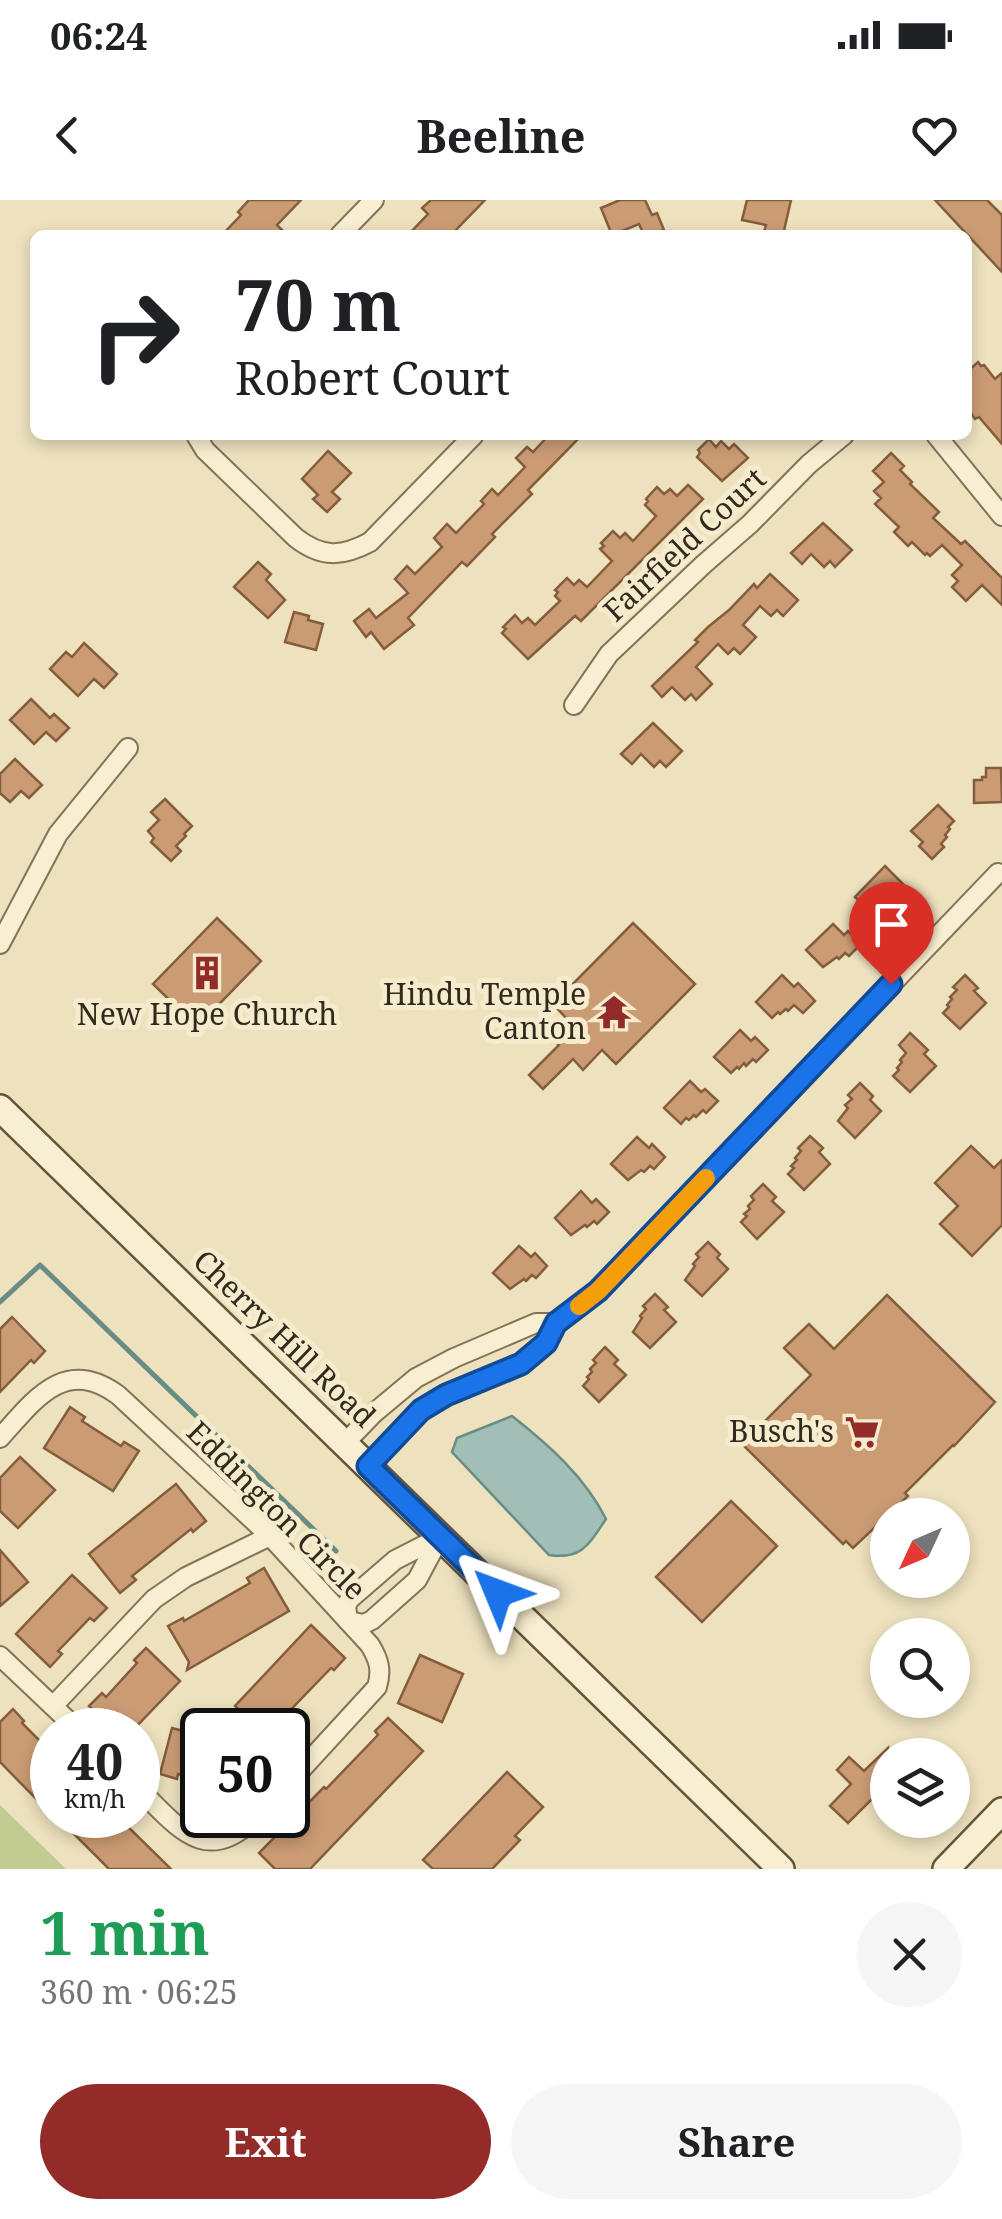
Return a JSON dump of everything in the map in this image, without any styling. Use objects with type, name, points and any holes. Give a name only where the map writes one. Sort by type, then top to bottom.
[{"type":"main road","name":"Cherry Hill Road","points":[[0,1108],[780,1869]]},
{"type":"main road","points":[[946,1869],[1002,1811]]},
{"type":"street","points":[[345,230],[374,200]]},
{"type":"street","points":[[199,440],[296,538],[312,549],[338,554],[370,542],[469,440]]},
{"type":"street","name":"Fairfield Court","points":[[574,705],[609,654],[838,440]]},
{"type":"street","points":[[940,440],[1002,516]]},
{"type":"street","points":[[0,944],[58,834],[128,748]]},
{"type":"street","points":[[368,1466],[421,1410],[446,1395],[521,1364],[546,1343],[556,1323],[598,1291],[998,873]]},
{"type":"street","points":[[345,1443],[416,1378],[536,1323],[556,1323]]},
{"type":"street","name":"Eddington Circle","points":[[0,1438],[56,1384],[82,1379],[102,1384],[270,1536],[370,1645],[380,1669],[377,1687],[310,1760]]},
{"type":"street","points":[[0,1656],[53,1706],[154,1599],[186,1577],[270,1536]]},
{"type":"street","points":[[440,1537],[417,1580],[372,1620],[364,1624],[348,1621],[346,1605],[350,1599],[395,1560],[440,1537]]},
{"type":"street","points":[[160,1810],[180,1829]]},
{"type":"street","points":[[197,1838],[230,1838]]},
{"type":"green space","points":[[0,1805],[66,1869],[0,1869]]},
{"type":"water","points":[[512,1416],[565,1463],[588,1489],[606,1519],[589,1543],[577,1552],[549,1555],[452,1452],[457,1438]]},
{"type":"building","points":[[249,200],[301,200],[277,225],[282,230],[227,230],[241,215],[238,212]]},
{"type":"building","points":[[431,200],[485,200],[456,230],[413,230],[428,214],[422,208]]},
{"type":"building","points":[[620,200],[645,200],[652,215],[657,213],[664,230],[642,230],[639,224],[610,230],[601,208]]},
{"type":"building","points":[[747,200],[791,200],[784,230],[765,230],[766,225],[742,220]]},
{"type":"building","points":[[935,200],[987,200],[1002,215],[1002,272],[972,240],[972,230],[963,230]]},
{"type":"building","points":[[978,362],[984,365],[995,379],[1002,373],[1002,444],[979,417],[975,419],[972,415],[972,367]]},
{"type":"building","points":[[544,440],[577,440],[528,490],[532,494],[492,534],[495,537],[467,566],[462,562],[408,618],[414,625],[384,649],[371,632],[366,637],[354,621],[369,609],[376,618],[408,593],[395,579],[407,566],[415,574],[442,547],[434,538],[447,524],[456,533],[484,504],[481,501],[492,489],[498,495],[525,467],[516,458],[527,447],[533,452]]},
{"type":"building","points":[[708,440],[716,447],[721,441],[729,449],[734,444],[748,458],[722,481],[697,457]]},
{"type":"building","points":[[328,451],[351,473],[332,492],[340,499],[327,512],[313,499],[318,495],[302,479]]},
{"type":"building","points":[[891,453],[904,466],[900,470],[910,484],[939,512],[933,518],[961,544],[965,541],[1002,578],[1002,605],[982,585],[966,601],[952,587],[958,581],[952,575],[962,565],[942,545],[930,556],[925,555],[894,532],[899,527],[875,504],[881,498],[874,491],[884,482],[873,471]]},
{"type":"building","points":[[688,485],[703,499],[581,621],[575,616],[528,659],[502,633],[515,615],[522,623],[528,618],[535,625],[560,601],[555,590],[567,578],[574,585],[579,580],[587,587],[612,561],[600,549],[604,546],[601,543],[613,531],[620,538],[625,533],[633,541],[656,516],[645,505],[657,487],[664,494],[670,489],[677,496]]},
{"type":"building","points":[[823,523],[852,550],[835,567],[830,561],[824,567],[811,554],[802,564],[791,553]]},
{"type":"building","points":[[258,562],[271,574],[266,580],[285,600],[268,618],[234,587]]},
{"type":"building","points":[[770,574],[798,600],[783,616],[777,610],[771,616],[760,606],[743,625],[756,637],[740,654],[734,648],[728,654],[718,644],[696,667],[712,684],[696,700],[691,694],[685,700],[672,687],[662,697],[652,686],[698,642],[695,640],[708,627]]},
{"type":"building","points":[[294,612],[323,624],[316,650],[285,642]]},
{"type":"building","points":[[84,643],[117,674],[104,688],[94,679],[78,696],[50,669],[66,652],[72,657]]},
{"type":"building","points":[[31,699],[50,718],[54,714],[69,728],[56,741],[46,732],[34,744],[10,720]]},
{"type":"building","points":[[653,723],[682,751],[666,767],[660,761],[654,767],[641,754],[632,764],[621,754]]},
{"type":"building","points":[[15,759],[42,785],[29,798],[21,791],[10,802],[0,793],[0,774]]},
{"type":"building","points":[[986,768],[1001,768],[1002,802],[974,803],[974,780],[986,777]]},
{"type":"building","points":[[165,799],[192,826],[176,846],[181,851],[171,861],[151,842],[154,838],[148,831],[159,820],[151,812]]},
{"type":"building","points":[[938,805],[954,821],[941,844],[944,847],[932,859],[911,831]]},
{"type":"building","points":[[885,866],[915,896],[904,909],[894,899],[871,913],[855,897]]},
{"type":"building","name":"New Hope Church","points":[[217,918],[261,961],[197,1027],[153,984]]},
{"type":"building","name":"Hindu Temple Canton","points":[[633,923],[695,984],[616,1064],[602,1050],[583,1070],[573,1059],[543,1089],[529,1075],[559,1045],[551,1037],[568,1020],[553,1004]]},
{"type":"building","points":[[833,924],[844,935],[848,931],[861,944],[849,956],[845,953],[823,967],[806,950]]},
{"type":"building","points":[[782,975],[794,987],[798,983],[815,1001],[803,1013],[794,1005],[772,1018],[756,1002]]},
{"type":"building","points":[[965,975],[986,1003],[960,1029],[943,1013],[957,990],[953,987]]},
{"type":"building","points":[[740,1030],[751,1041],[755,1037],[768,1050],[756,1062],[753,1059],[731,1073],[714,1057]]},
{"type":"building","points":[[910,1033],[928,1050],[924,1054],[936,1066],[910,1092],[893,1076],[906,1053],[899,1045]]},
{"type":"building","points":[[690,1081],[718,1101],[706,1113],[703,1110],[681,1124],[664,1108]]},
{"type":"building","points":[[860,1083],[881,1111],[855,1138],[838,1121],[852,1099],[848,1095]]},
{"type":"building","points":[[810,1136],[823,1148],[819,1152],[830,1164],[804,1190],[788,1174],[801,1151],[798,1148]]},
{"type":"building","points":[[637,1137],[649,1148],[652,1144],[665,1157],[654,1169],[650,1166],[628,1180],[611,1164]]},
{"type":"building","points":[[971,1146],[994,1168],[1002,1160],[1002,1225],[972,1256],[940,1224],[958,1206],[935,1183]]},
{"type":"building","points":[[763,1184],[784,1212],[757,1239],[741,1222],[754,1200],[751,1196]]},
{"type":"building","points":[[581,1191],[609,1212],[597,1224],[594,1221],[571,1235],[555,1218]]},
{"type":"building","points":[[708,1242],[728,1269],[702,1296],[685,1280],[699,1257],[696,1254]]},
{"type":"building","points":[[519,1246],[531,1257],[535,1253],[547,1266],[536,1278],[532,1275],[510,1289],[493,1273]]},
{"type":"building","points":[[655,1294],[676,1322],[650,1348],[633,1332],[646,1309],[643,1306]]},
{"type":"building","name":"Busch's","points":[[887,1295],[995,1402],[905,1493],[906,1498],[870,1498],[870,1532],[853,1548],[846,1541],[843,1544],[742,1444],[811,1375],[784,1348],[809,1324],[834,1349]]},
{"type":"building","points":[[12,1317],[45,1351],[0,1392],[0,1329]]},
{"type":"building","points":[[605,1347],[626,1375],[599,1402],[583,1386],[596,1363],[593,1360]]},
{"type":"building","points":[[70,1407],[85,1417],[82,1421],[121,1446],[124,1442],[139,1451],[113,1491],[44,1448]]},
{"type":"building","points":[[20,1457],[55,1490],[18,1528],[0,1511],[0,1478]]},
{"type":"building","points":[[176,1484],[206,1521],[132,1576],[136,1580],[120,1593],[89,1554]]},
{"type":"building","points":[[731,1501],[777,1546],[702,1622],[656,1577]]},
{"type":"building","points":[[0,1550],[28,1582],[0,1606]]},
{"type":"building","points":[[264,1568],[289,1611],[187,1670],[189,1662],[168,1626],[183,1618],[184,1621],[250,1583],[247,1578]]},
{"type":"building","points":[[72,1575],[107,1608],[94,1621],[90,1618],[58,1651],[62,1654],[50,1667],[16,1634]]},
{"type":"building","points":[[311,1625],[345,1658],[292,1708],[235,1706]]},
{"type":"building","points":[[146,1648],[180,1681],[154,1708],[91,1708],[102,1693],[106,1697],[137,1663],[134,1660]]},
{"type":"building","points":[[420,1655],[463,1674],[442,1722],[398,1703]]},
{"type":"building","points":[[13,1709],[30,1731],[30,1793],[0,1762],[0,1722]]},
{"type":"building","points":[[388,1718],[423,1751],[310,1869],[275,1869],[259,1853],[274,1838],[310,1838],[310,1801],[378,1735],[375,1731]]},
{"type":"building","points":[[172,1728],[180,1730],[180,1774],[177,1779],[160,1774]]},
{"type":"building","points":[[849,1757],[864,1771],[870,1765],[870,1801],[848,1823],[830,1806],[851,1784],[837,1770]]},
{"type":"building","points":[[507,1772],[543,1807],[515,1836],[520,1840],[492,1869],[433,1869],[423,1860]]},
{"type":"building","points":[[78,1838],[139,1838],[171,1869],[109,1869]]},
{"type":"waterway","points":[[0,1302],[40,1265],[336,1551]]},
{"type":"slow traffic","points":[[579,1306],[706,1178]]},
{"type":"place","name":"New Hope Church","points":[[207,973]]},
{"type":"place","name":"Hindu Temple Canton","points":[[614,1012]]},
{"type":"place","name":"Busch's","points":[[862,1432]]},
{"type":"route","points":[[498,1593],[368,1466],[421,1410],[446,1395],[521,1364],[546,1343],[556,1323],[598,1291],[891,984]]}]
